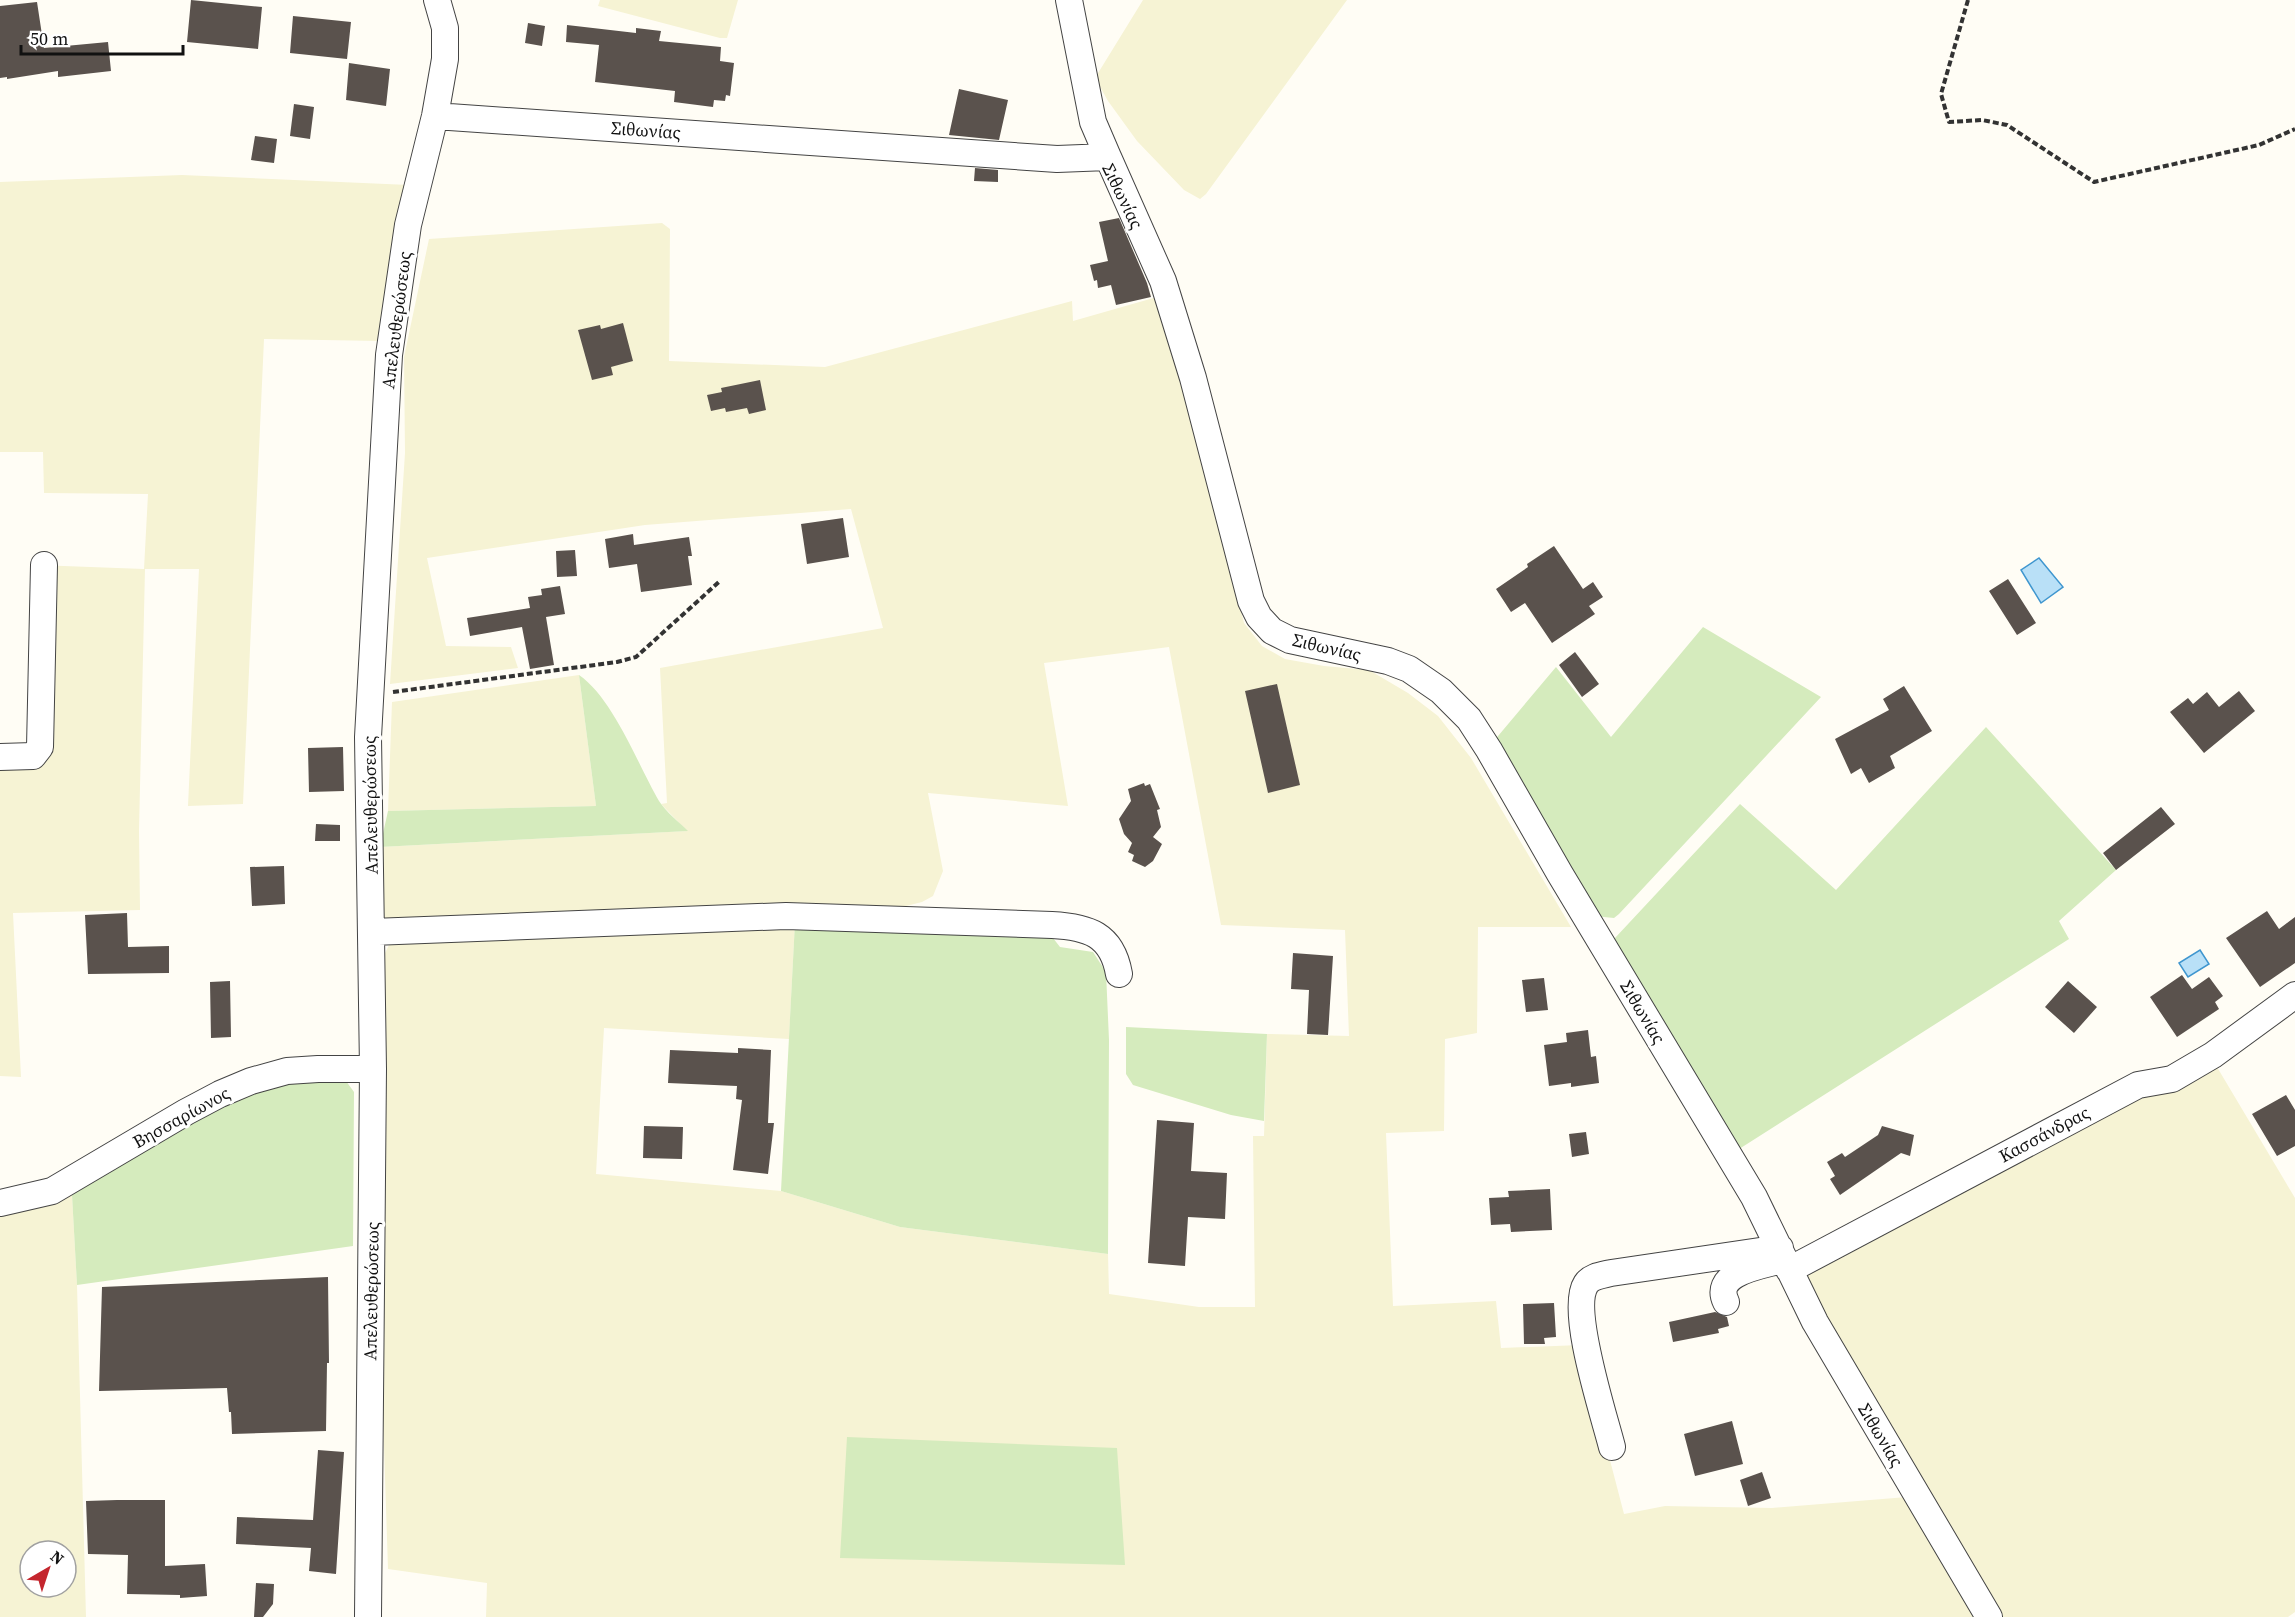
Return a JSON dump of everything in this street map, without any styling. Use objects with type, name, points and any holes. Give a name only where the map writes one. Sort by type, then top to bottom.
[{"type":"street","name":"Απελευθερώσεως","points":[[368,1617],[373,1070],[368,737],[388,355],[408,225],[435,116],[445,59],[445,28],[437,0]]},
{"type":"street","points":[[1069,0],[1090,110],[1108,157]]},
{"type":"street","name":"Σιθωνίας","points":[[435,116],[1057,159],[1108,157],[1163,282],[1193,378],[1251,601],[1259,617],[1272,631],[1290,640],[1388,661],[1409,669],[1441,691],[1469,719],[1754,1197],[1821,1332],[1989,1617]]},
{"type":"street","points":[[0,757],[33,756],[40,747],[44,565]]},
{"type":"street","points":[[372,932],[786,916],[1031,924],[1078,927],[1093,933],[1110,946],[1119,974]]},
{"type":"street","name":"Κασσάνδρας","points":[[1784,1259],[2138,1085],[2172,1079],[2213,1055],[2295,995]]},
{"type":"street","name":"Βησσαρίωνος","points":[[0,1203],[52,1191],[186,1112],[251,1081],[287,1071],[373,1070]]},
{"type":"street","points":[[1726,1302],[1723,1296],[1725,1287],[1732,1276],[1784,1259]]},
{"type":"street","points":[[1612,1447],[1582,1327],[1581,1299],[1587,1283],[1594,1278],[1611,1273],[1784,1259]]},
{"type":"path","points":[[1968,0],[1941,94],[1949,122],[1982,120],[2007,124],[2094,182],[2259,145],[2295,129]]},
{"type":"path","points":[[371,695],[617,662],[636,657],[720,581]]},
{"type":"shaded area","points":[[600,0],[738,0],[727,38],[720,38],[598,6]]},
{"type":"shaded area","points":[[1143,0],[1347,0],[1206,194],[1200,199],[1184,190],[1137,141],[1108,101],[1095,78]]},
{"type":"shaded area","points":[[182,175],[409,185],[381,341],[264,339],[243,804],[188,806],[199,569],[145,569],[139,831],[140,910],[13,913],[21,1077],[0,1076],[0,763],[32,764],[37,565],[144,569],[148,494],[44,493],[43,452],[0,452],[0,182]]},
{"type":"shaded area","points":[[662,223],[670,229],[669,361],[825,367],[1072,301],[1073,321],[1157,297],[1204,458],[1244,623],[1262,646],[1285,659],[1324,666],[1369,670],[1408,693],[1438,716],[1471,758],[1571,927],[1478,927],[1477,1033],[1445,1039],[1444,1131],[1386,1133],[1393,1306],[1496,1301],[1501,1348],[1580,1345],[1624,1514],[1665,1506],[1772,1508],[1907,1497],[1974,1617],[486,1617],[487,1583],[388,1569],[380,1324],[386,1030],[384,969],[385,953],[390,943],[795,922],[789,1039],[604,1028],[596,1174],[781,1191],[900,1227],[1108,1254],[1109,1294],[1199,1307],[1255,1307],[1253,1136],[1264,1136],[1267,1034],[1349,1036],[1345,930],[1221,925],[1169,647],[1044,663],[1068,806],[928,793],[943,871],[933,896],[922,902],[898,908],[382,920],[380,847],[687,831],[661,804],[667,803],[660,668],[883,628],[851,509],[645,525],[427,558],[446,646],[511,647],[518,668],[390,684],[405,453],[404,357],[429,239]]},
{"type":"shaded area","points":[[579,675],[596,806],[388,811],[392,702]]},
{"type":"shaded area","points":[[2214,1062],[2295,1198],[2295,1612],[2288,1617],[1996,1617],[1802,1283],[1807,1269],[1951,1190]]},
{"type":"shaded area","points":[[72,1195],[77,1285],[86,1617],[0,1617],[0,1211]]},
{"type":"green space","points":[[1703,627],[1821,697],[1619,914],[1614,918],[1594,916],[1493,742],[1556,667],[1611,737]]},
{"type":"green space","points":[[579,675],[603,699],[614,715],[659,801],[688,831],[380,847],[388,811],[596,806]]},
{"type":"green space","points":[[1986,727],[2116,870],[2059,921],[2069,939],[1736,1151],[1614,949],[1615,938],[1740,804],[1836,890]]},
{"type":"green space","points":[[795,922],[1046,929],[1060,947],[1093,952],[1106,972],[1109,1040],[1108,1254],[900,1227],[781,1191]]},
{"type":"green space","points":[[1126,1027],[1267,1034],[1264,1121],[1231,1115],[1133,1085],[1126,1074]]},
{"type":"green space","points":[[300,1075],[346,1081],[354,1092],[353,1246],[77,1285],[72,1195],[128,1157],[221,1103]]},
{"type":"green space","points":[[847,1437],[1117,1448],[1125,1565],[840,1558]]},
{"type":"water","points":[[2039,558],[2063,587],[2041,603],[2021,570]]},
{"type":"water","points":[[2200,950],[2209,964],[2188,977],[2179,963]]},
{"type":"building","points":[[191,0],[262,7],[258,49],[187,42]]},
{"type":"building","points":[[37,2],[44,48],[108,42],[111,71],[58,77],[58,71],[7,79],[7,77],[0,78],[0,6]]},
{"type":"building","points":[[293,16],[351,22],[347,59],[290,53]]},
{"type":"building","points":[[528,23],[545,26],[542,46],[525,43]]},
{"type":"building","points":[[567,25],[636,33],[636,28],[661,31],[659,41],[721,47],[720,61],[734,63],[730,96],[726,95],[725,101],[714,100],[713,107],[674,102],[675,91],[595,82],[599,45],[566,42]]},
{"type":"building","points":[[349,63],[390,69],[386,106],[346,100]]},
{"type":"building","points":[[959,89],[1008,100],[999,140],[949,135]]},
{"type":"building","points":[[294,104],[314,107],[310,139],[290,136]]},
{"type":"building","points":[[255,136],[277,139],[274,163],[251,160]]},
{"type":"building","points":[[975,168],[998,170],[998,182],[974,181]]},
{"type":"building","points":[[1119,218],[1151,297],[1116,305],[1111,285],[1098,288],[1090,265],[1108,261],[1099,222]]},
{"type":"building","points":[[623,323],[633,361],[611,367],[613,375],[592,380],[578,330],[600,325],[601,329]]},
{"type":"building","points":[[760,380],[766,410],[749,414],[747,408],[726,412],[725,408],[711,411],[707,395],[722,392],[721,388]]},
{"type":"building","points":[[843,518],[849,557],[807,564],[801,524]]},
{"type":"building","points":[[633,534],[634,545],[689,537],[692,556],[688,556],[692,585],[641,592],[637,564],[609,568],[605,539]]},
{"type":"building","points":[[1554,546],[1583,589],[1593,582],[1603,597],[1589,606],[1595,614],[1552,643],[1525,603],[1511,612],[1496,589]]},
{"type":"building","points":[[575,550],[577,576],[557,577],[556,551]]},
{"type":"building","points":[[2008,579],[2036,623],[2017,635],[1989,591]]},
{"type":"building","points":[[560,586],[565,614],[546,617],[554,665],[530,669],[522,627],[470,636],[467,618],[530,608],[528,597],[542,595],[541,589]]},
{"type":"building","points":[[1575,652],[1599,684],[1582,697],[1559,665]]},
{"type":"building","points":[[1277,684],[1300,785],[1268,793],[1245,691]]},
{"type":"building","points":[[1904,686],[1932,731],[1890,756],[1895,768],[1869,783],[1861,768],[1851,774],[1835,739],[1889,710],[1883,699]]},
{"type":"building","points":[[2239,691],[2255,711],[2204,753],[2170,712],[2188,698],[2193,704],[2207,692],[2219,707]]},
{"type":"building","points":[[343,747],[344,791],[309,792],[308,748]]},
{"type":"building","points":[[1144,783],[1145,786],[1150,784],[1160,809],[1157,810],[1161,827],[1153,837],[1162,844],[1153,861],[1145,867],[1132,861],[1134,855],[1128,852],[1132,843],[1124,834],[1119,819],[1131,801],[1128,789]]},
{"type":"building","points":[[2161,807],[2175,824],[2116,870],[2103,853]]},
{"type":"building","points":[[316,824],[340,825],[340,841],[315,841]]},
{"type":"building","points":[[284,866],[285,904],[252,906],[250,867]]},
{"type":"building","points":[[2267,911],[2279,929],[2295,917],[2295,963],[2260,987],[2226,938]]},
{"type":"building","points":[[127,913],[128,947],[169,946],[169,973],[88,974],[85,915]]},
{"type":"building","points":[[1293,953],[1333,956],[1328,1035],[1307,1034],[1309,990],[1291,989]]},
{"type":"building","points":[[2182,975],[2192,989],[2209,977],[2223,996],[2215,1002],[2219,1009],[2177,1037],[2150,997]]},
{"type":"building","points":[[1544,978],[1548,1010],[1526,1012],[1522,980]]},
{"type":"building","points":[[230,981],[231,1037],[211,1038],[210,982]]},
{"type":"building","points":[[2068,981],[2097,1007],[2074,1033],[2045,1007]]},
{"type":"building","points":[[1588,1030],[1591,1057],[1596,1056],[1599,1083],[1571,1087],[1571,1083],[1549,1086],[1544,1045],[1567,1042],[1566,1033]]},
{"type":"building","points":[[738,1048],[771,1050],[768,1123],[774,1123],[768,1174],[733,1170],[742,1100],[736,1099],[737,1086],[668,1083],[670,1050],[738,1053]]},
{"type":"building","points":[[2286,1095],[2295,1110],[2295,1146],[2277,1156],[2252,1114]]},
{"type":"building","points":[[1157,1120],[1194,1123],[1191,1171],[1227,1173],[1225,1219],[1188,1217],[1185,1266],[1148,1263]]},
{"type":"building","points":[[644,1126],[683,1127],[682,1159],[643,1158]]},
{"type":"building","points":[[1882,1126],[1914,1135],[1910,1156],[1901,1153],[1840,1195],[1830,1179],[1835,1176],[1827,1162],[1842,1153],[1845,1157],[1878,1135]]},
{"type":"building","points":[[1586,1132],[1589,1154],[1572,1157],[1569,1134]]},
{"type":"building","points":[[1550,1189],[1552,1230],[1511,1232],[1510,1224],[1491,1225],[1489,1198],[1509,1197],[1508,1191]]},
{"type":"building","points":[[328,1277],[329,1363],[327,1363],[326,1431],[232,1434],[227,1388],[99,1391],[102,1287]]},
{"type":"building","points":[[1554,1303],[1556,1337],[1544,1338],[1545,1344],[1524,1344],[1523,1304]]},
{"type":"building","points":[[1715,1312],[1727,1317],[1729,1326],[1718,1329],[1719,1333],[1673,1342],[1669,1322]]},
{"type":"building","points":[[1732,1421],[1743,1464],[1695,1476],[1684,1434]]},
{"type":"building","points":[[318,1450],[344,1452],[336,1574],[309,1571],[311,1548],[236,1544],[237,1517],[313,1520]]},
{"type":"building","points":[[1762,1472],[1771,1498],[1748,1506],[1740,1480]]},
{"type":"building","points":[[165,1500],[165,1566],[205,1564],[207,1596],[180,1598],[180,1595],[127,1594],[128,1555],[88,1554],[86,1501]]},
{"type":"building","points":[[256,1583],[274,1584],[273,1604],[263,1617],[254,1617]]}]
